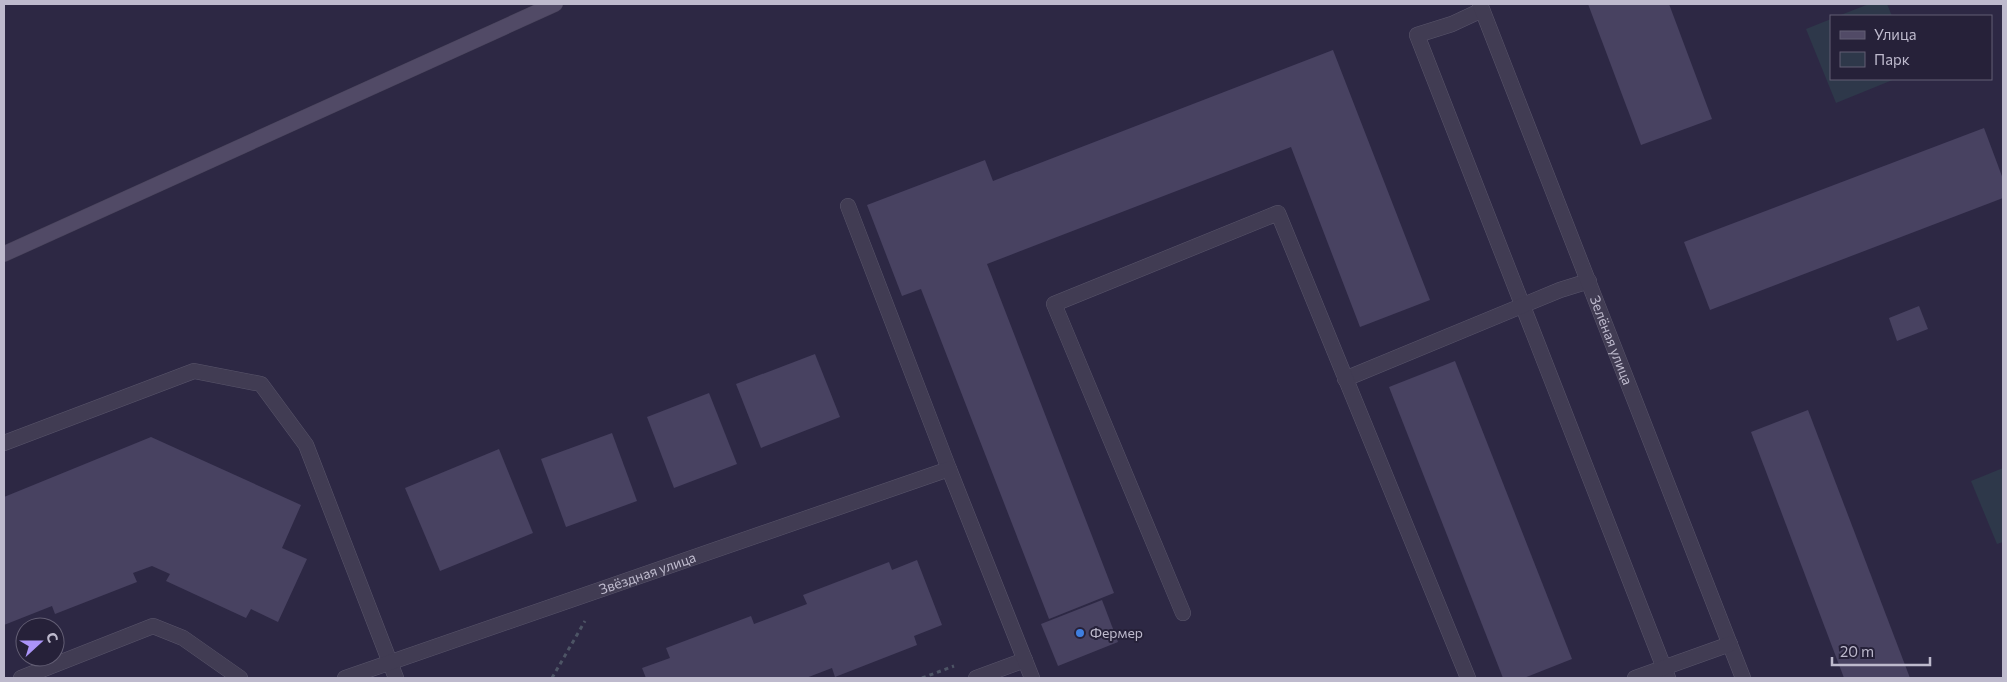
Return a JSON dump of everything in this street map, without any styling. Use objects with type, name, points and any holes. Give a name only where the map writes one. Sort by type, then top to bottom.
[{"type":"main road","points":[[4,254],[555,4]]},
{"type":"street","name":"Зелёная улица","points":[[1481,7],[1744,678]]},
{"type":"street","points":[[1481,7],[1452,24],[1417,35],[1666,673]]},
{"type":"street","points":[[848,206],[1032,678]]},
{"type":"street","points":[[1183,613],[1054,304],[1278,214],[1468,678]]},
{"type":"street","points":[[1345,379],[1560,290],[1589,281]]},
{"type":"street","points":[[4,443],[194,371],[261,384],[306,445],[396,678]]},
{"type":"street","name":"Звёздная улица","points":[[345,678],[949,469]]},
{"type":"street","points":[[22,678],[153,626],[183,638],[240,678]]},
{"type":"street","points":[[1635,678],[1666,673],[1730,644]]},
{"type":"street","points":[[976,678],[1025,660]]},
{"type":"path","points":[[552,678],[604,588]]},
{"type":"green space","points":[[1869,4],[1887,4],[1892,15],[1841,15]]},
{"type":"green space","points":[[1830,19],[1830,80],[1893,80],[1836,103],[1806,29]]},
{"type":"green space","points":[[2003,468],[2003,542],[1997,544],[1971,481]]},
{"type":"building","points":[[1588,4],[1669,4],[1712,119],[1641,145]]},
{"type":"building","points":[[1333,50],[1430,300],[1360,327],[1291,147],[987,264],[1114,593],[1049,619],[921,289],[902,296],[867,205],[985,160],[993,181]]},
{"type":"building","points":[[1984,128],[2003,179],[2003,198],[1710,310],[1684,242]]},
{"type":"building","points":[[1919,306],[1928,329],[1897,341],[1889,318]]},
{"type":"building","points":[[815,354],[840,417],[761,448],[736,384]]},
{"type":"building","points":[[1455,361],[1572,659],[1524,678],[1503,678],[1389,387]]},
{"type":"building","points":[[709,393],[737,464],[674,488],[647,417]]},
{"type":"building","points":[[1808,410],[1910,678],[1844,678],[1751,432]]},
{"type":"building","points":[[612,433],[637,501],[566,527],[541,459]]},
{"type":"building","points":[[151,437],[301,505],[282,548],[307,559],[278,622],[251,609],[246,618],[166,581],[170,574],[152,566],[133,573],[137,582],[55,614],[52,606],[24,617],[15,617],[15,621],[4,625],[4,497]]},
{"type":"building","points":[[499,449],[533,533],[440,571],[405,488]]},
{"type":"building","points":[[917,560],[942,625],[914,636],[917,645],[835,677],[832,668],[806,678],[646,678],[642,668],[670,658],[666,648],[751,616],[754,624],[807,604],[803,595],[889,562],[892,570]]},
{"type":"building","name":"Фермер","points":[[1102,600],[1118,642],[1058,666],[1041,624]]},
{"type":"place","name":"Фермер","points":[[1080,633]]}]
